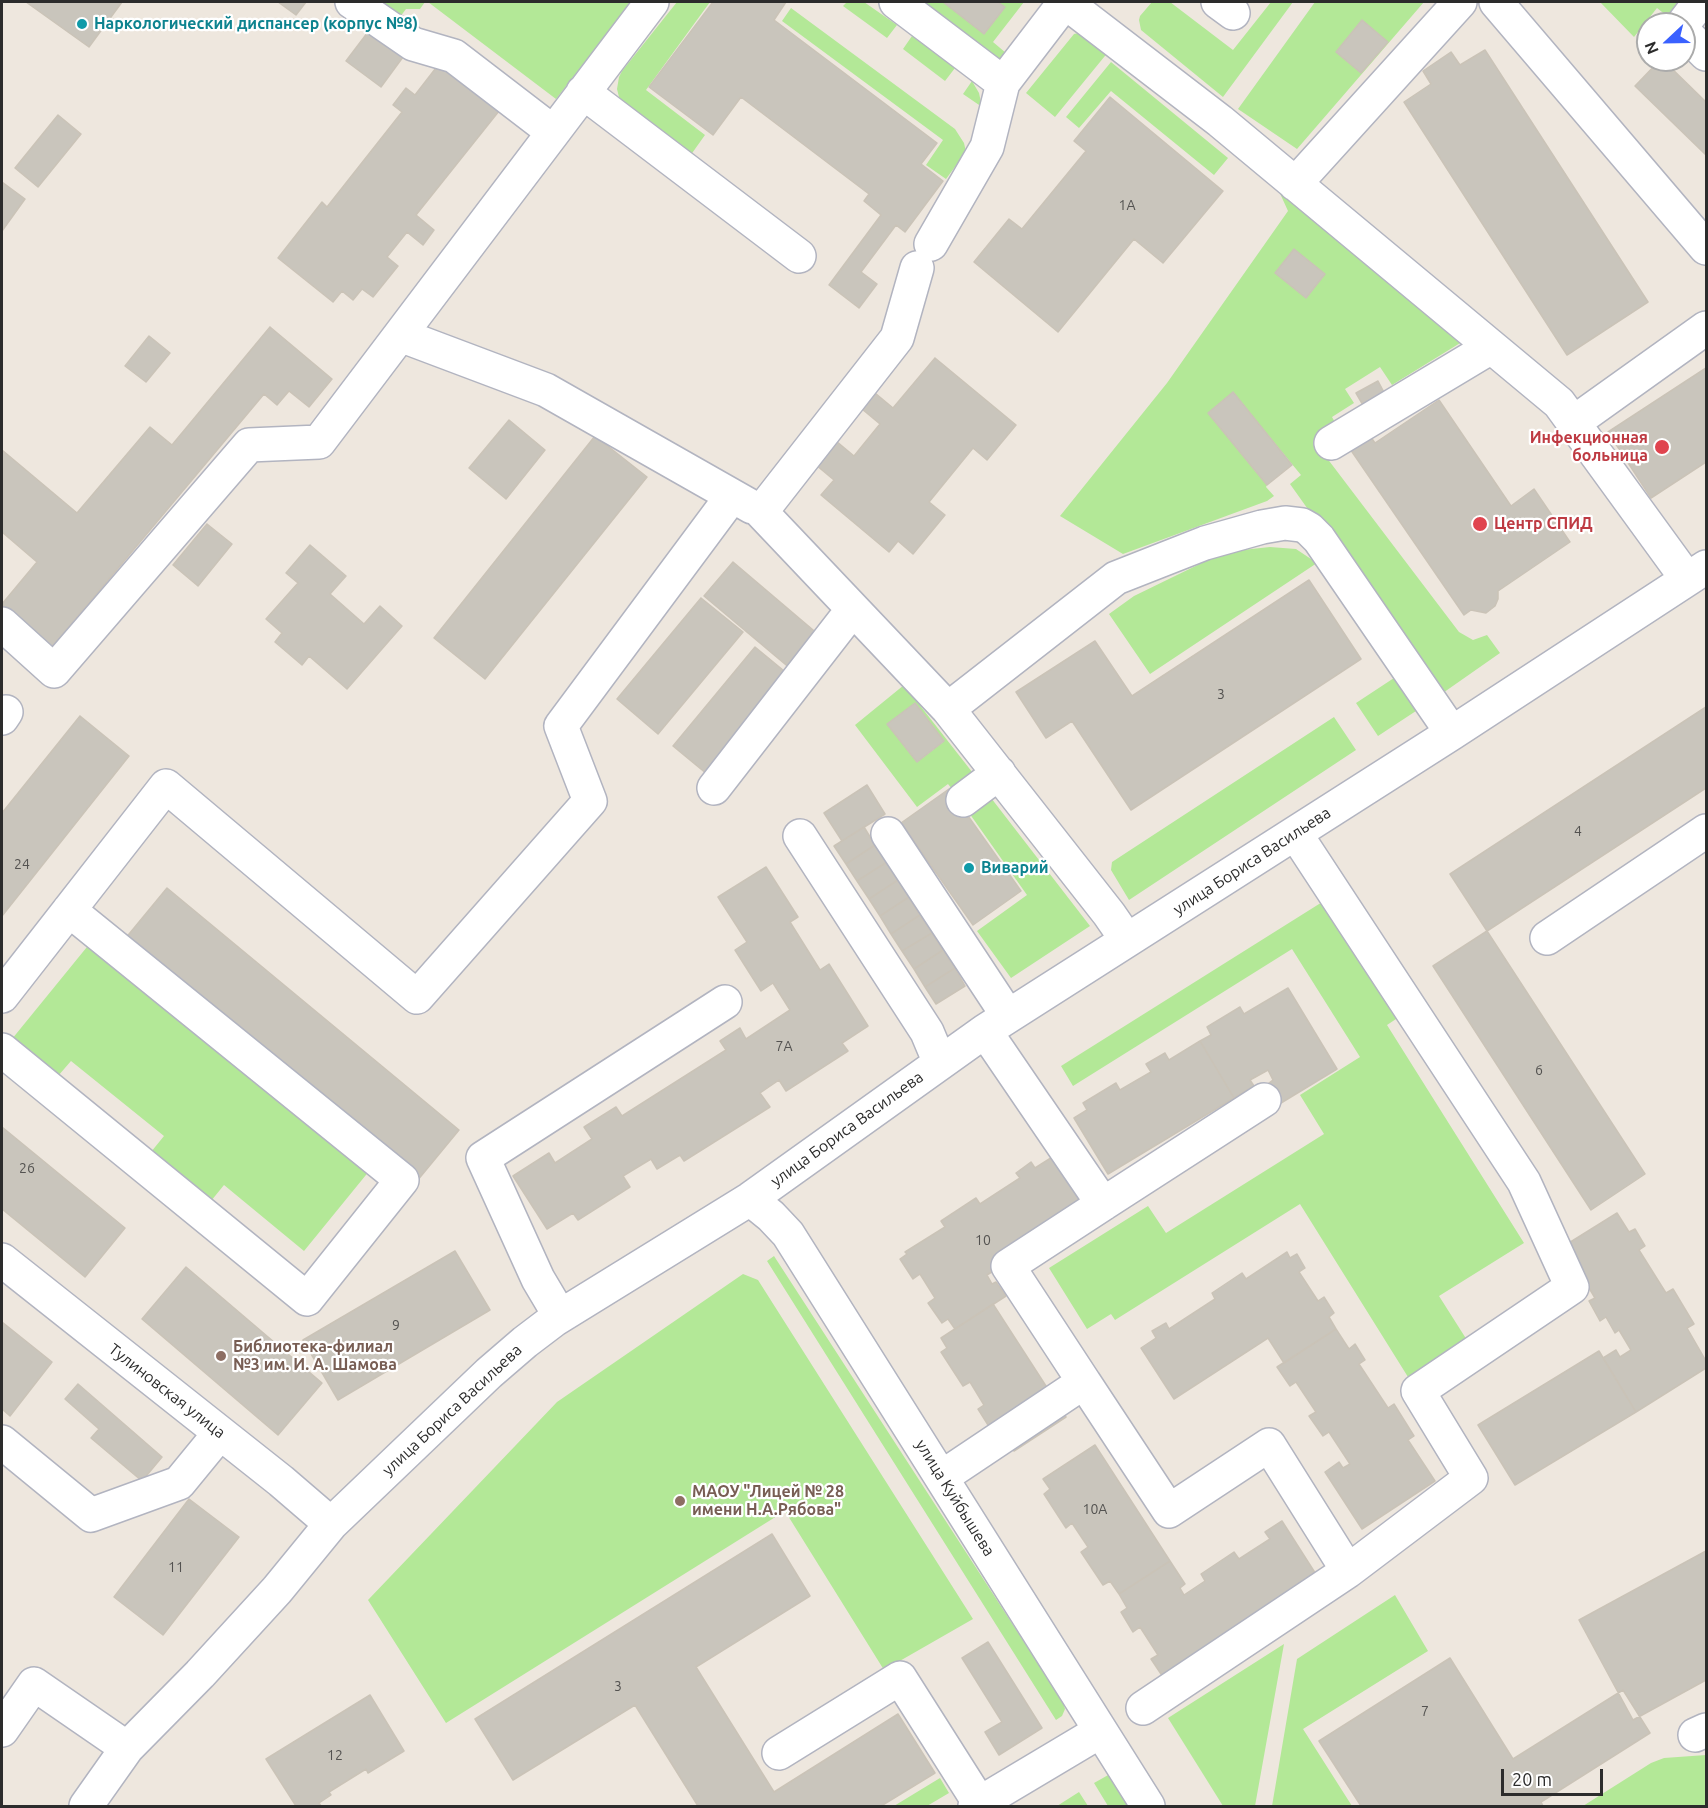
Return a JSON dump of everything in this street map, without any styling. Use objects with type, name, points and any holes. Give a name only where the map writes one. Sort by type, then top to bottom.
[{"type":"street","points":[[352,2],[413,44],[454,56],[553,132]]},
{"type":"street","points":[[2,624],[54,671],[249,445],[319,442],[652,2]]},
{"type":"street","points":[[896,2],[1003,83]]},
{"type":"street","points":[[761,512],[897,338],[924,256],[987,147],[1003,83],[1065,2],[1220,121],[1559,403],[1697,573]]},
{"type":"street","points":[[1295,184],[1460,2]]},
{"type":"street","points":[[1496,2],[1707,248]]},
{"type":"street","points":[[1696,43],[1707,54]]},
{"type":"street","points":[[584,92],[799,256]]},
{"type":"street","points":[[1574,423],[1707,328]]},
{"type":"street","points":[[400,335],[546,390],[761,512],[948,709],[1127,940]]},
{"type":"street","points":[[1331,443],[1491,347]]},
{"type":"street","points":[[2,996],[166,786],[417,997],[590,801],[561,726],[732,496]]},
{"type":"street","points":[[948,709],[1116,578],[1205,543],[1285,523],[1302,525],[1319,539],[1452,733]]},
{"type":"street","name":"улица Бориса Васильева","points":[[86,1806],[128,1748],[201,1674],[277,1590],[331,1524],[489,1373],[525,1342],[560,1316],[750,1199],[997,1023],[1452,733],[1697,573]]},
{"type":"street","points":[[714,788],[853,609]]},
{"type":"street","points":[[963,800],[999,773]]},
{"type":"street","points":[[1547,938],[1707,831]]},
{"type":"street","points":[[1143,1707],[1348,1571],[1472,1478],[1418,1391],[1572,1287],[1524,1182],[1295,833]]},
{"type":"street","points":[[888,834],[1103,1204]]},
{"type":"street","points":[[800,836],[927,1032],[940,1063]]},
{"type":"street","points":[[2,1050],[307,1299],[402,1180],[69,910]]},
{"type":"street","points":[[560,1316],[538,1280],[483,1158],[725,1002]]},
{"type":"street","points":[[1264,1100],[1008,1266],[1169,1511],[1269,1445],[1348,1571]]},
{"type":"street","name":"улица Куйбышева","points":[[750,1199],[788,1234],[942,1477],[1099,1732],[1148,1806]]},
{"type":"street","name":"Тулиновская улица","points":[[2,1260],[281,1481],[331,1524]]},
{"type":"street","points":[[942,1477],[1084,1382]]},
{"type":"street","points":[[2,1442],[91,1515],[179,1483],[220,1433]]},
{"type":"street","points":[[779,1753],[900,1678],[978,1805],[1099,1732]]},
{"type":"street","points":[[2,1730],[34,1684],[128,1748]]},
{"type":"green space","points":[[379,2],[425,2],[420,9],[406,9],[400,17]]},
{"type":"green space","points":[[428,2],[632,2],[556,99]]},
{"type":"green space","points":[[677,2],[710,2],[646,90],[705,135],[690,156],[620,101],[617,89],[622,71]]},
{"type":"green space","points":[[847,2],[864,2],[897,25],[887,38],[843,6]]},
{"type":"green space","points":[[916,2],[1024,2],[993,42],[1006,53],[999,61]]},
{"type":"green space","points":[[1152,2],[1170,2],[1233,50],[1271,2],[1293,2],[1223,97],[1141,30],[1140,16]]},
{"type":"green space","points":[[1315,2],[1424,2],[1297,149],[1238,109]]},
{"type":"green space","points":[[1600,2],[1697,2],[1688,12],[1662,12],[1657,8],[1654,12],[1636,12],[1634,37]]},
{"type":"green space","points":[[791,8],[955,129],[964,143],[966,152],[946,179],[926,165],[943,140],[782,21]]},
{"type":"green space","points":[[1083,32],[1109,51],[1055,117],[1026,93],[1074,34]]},
{"type":"green space","points":[[912,36],[955,68],[945,81],[903,49]]},
{"type":"green space","points":[[1111,62],[1228,158],[1214,175],[1111,91],[1079,128],[1066,117]]},
{"type":"green space","points":[[972,81],[979,93],[982,107],[963,94]]},
{"type":"green space","points":[[1278,189],[1465,340],[1392,385],[1380,367],[1345,389],[1354,403],[1332,417],[1337,426],[1314,441],[1459,632],[1473,640],[1487,635],[1500,653],[1440,695],[1290,484],[1301,475],[1233,393],[1208,413],[1267,485],[1266,487],[1274,496],[1267,501],[1123,554],[1060,516],[1167,383],[1288,211]]},
{"type":"green space","points":[[1270,547],[1296,549],[1317,563],[1150,674],[1109,614],[1134,596],[1214,557],[1233,551]]},
{"type":"green space","points":[[1397,676],[1419,709],[1378,736],[1356,703]]},
{"type":"green space","points":[[904,685],[976,777],[956,794],[948,784],[917,807],[855,725]],"holes":[[[915,703],[944,741],[917,762],[888,724]]]},
{"type":"green space","points":[[1334,717],[1356,750],[1129,900],[1111,870],[1112,862]]},
{"type":"green space","points":[[988,794],[1090,926],[1011,978],[977,931],[1027,895],[967,810]]},
{"type":"green space","points":[[1335,894],[1408,1011],[1387,1025],[1524,1243],[1439,1296],[1472,1348],[1413,1385],[1300,1204],[1115,1320],[1111,1314],[1087,1329],[1049,1268],[1148,1206],[1166,1233],[1324,1134],[1300,1095],[1360,1057],[1292,949],[1073,1086],[1061,1066]]},
{"type":"green space","points":[[91,942],[370,1170],[304,1251],[224,1185],[211,1201],[151,1152],[164,1136],[71,1061],[58,1076],[12,1039]]},
{"type":"green space","points":[[774,1256],[1063,1702],[1065,1709],[1062,1716],[1056,1720],[767,1261]]},
{"type":"green space","points":[[743,1274],[758,1280],[973,1619],[884,1670],[785,1511],[446,1723],[368,1600],[557,1402]]},
{"type":"green space","points":[[1395,1595],[1428,1651],[1303,1729],[1352,1806],[1272,1806],[1297,1659]]},
{"type":"green space","points":[[1284,1644],[1255,1806],[1223,1806],[1168,1718]]},
{"type":"green space","points":[[1706,1755],[1706,1806],[1583,1806],[1651,1763],[1664,1758]]},
{"type":"green space","points":[[1110,1774],[1131,1806],[1108,1806],[1094,1783]]},
{"type":"green space","points":[[940,1778],[949,1793],[927,1806],[894,1806]]},
{"type":"green space","points":[[1079,1792],[1088,1806],[1057,1806]]},
{"type":"building","name":"Наркологический диспансер (корпус №8)","points":[[26,2],[122,2],[89,47]]},
{"type":"building","points":[[278,2],[306,2],[296,15]]},
{"type":"building","points":[[713,2],[786,2],[774,20],[937,143],[921,164],[943,181],[905,232],[896,225],[861,272],[877,284],[859,308],[829,285],[881,215],[864,201],[869,194],[741,97],[713,135],[649,87]]},
{"type":"building","points":[[943,2],[998,2],[1005,7],[984,34]]},
{"type":"building","points":[[1362,20],[1388,42],[1361,73],[1336,52]]},
{"type":"building","points":[[368,32],[403,57],[381,87],[346,61]]},
{"type":"building","points":[[1485,50],[1648,302],[1567,355],[1404,102],[1431,84],[1423,71],[1451,52],[1460,65]]},
{"type":"building","points":[[439,64],[499,111],[416,215],[434,230],[423,245],[407,232],[387,257],[398,266],[373,297],[362,289],[353,300],[342,291],[333,302],[278,258],[322,202],[327,207],[402,112],[393,105],[406,88],[415,95]]},
{"type":"building","points":[[1648,72],[1675,72],[1706,102],[1706,155],[1635,86]]},
{"type":"building","points":[[1110,97],[1223,191],[1163,263],[1134,239],[1058,332],[974,262],[1009,219],[1022,229],[1086,151],[1074,141]]},
{"type":"building","points":[[58,115],[81,134],[38,187],[15,168]]},
{"type":"building","points":[[2,182],[25,199],[2,231]]},
{"type":"building","points":[[1294,249],[1325,274],[1306,298],[1275,273]]},
{"type":"building","points":[[270,327],[332,379],[309,407],[289,391],[277,405],[264,394],[52,647],[2,604],[37,562],[2,532],[2,450],[77,513],[150,427],[172,445]]},
{"type":"building","points":[[149,336],[170,353],[146,382],[125,366]]},
{"type":"building","points":[[935,358],[1016,425],[987,460],[973,448],[929,502],[945,515],[913,554],[898,541],[889,552],[821,495],[834,480],[816,465],[836,441],[854,456],[880,424],[862,409],[875,393],[893,408]]},
{"type":"building","name":"Инфекционная больница","points":[[1706,368],[1706,462],[1651,498],[1608,432]]},
{"type":"building","points":[[1378,381],[1388,400],[1367,412],[1356,393]]},
{"type":"building","points":[[1233,392],[1292,465],[1267,485],[1208,413]]},
{"type":"building","name":"Центр СПИД","points":[[1439,400],[1511,506],[1534,489],[1570,542],[1498,591],[1495,606],[1486,613],[1471,610],[1464,615],[1346,443],[1365,429],[1375,443]]},
{"type":"building","points":[[509,420],[545,450],[506,499],[469,468]]},
{"type":"building","points":[[595,436],[647,477],[485,679],[434,638]]},
{"type":"building","points":[[207,524],[232,544],[198,586],[173,565]]},
{"type":"building","points":[[310,545],[346,576],[330,594],[364,624],[380,606],[402,626],[347,689],[309,656],[302,665],[275,642],[282,633],[266,619],[298,583],[286,573]]},
{"type":"building","points":[[733,562],[826,641],[798,675],[704,596]]},
{"type":"building","points":[[1309,580],[1361,659],[1131,810],[1072,721],[1046,738],[1016,692],[1095,641],[1132,696]]},
{"type":"building","points":[[701,598],[743,632],[658,734],[617,699]]},
{"type":"building","points":[[755,647],[795,680],[713,779],[673,746]]},
{"type":"building","points":[[915,703],[944,741],[917,762],[887,724]]},
{"type":"building","points":[[1706,707],[1706,788],[1487,931],[1450,874]]},
{"type":"building","points":[[80,716],[129,756],[2,916],[2,813]]},
{"type":"building","points":[[867,785],[885,814],[842,841],[824,813]]},
{"type":"building","name":"Виварий","points":[[949,789],[1021,891],[973,925],[901,823]]},
{"type":"building","points":[[864,827],[875,845],[846,864],[834,846]]},
{"type":"building","points":[[875,845],[887,862],[857,881],[846,864]]},
{"type":"building","points":[[887,862],[898,880],[869,899],[857,881]]},
{"type":"building","points":[[766,867],[798,917],[790,922],[820,970],[829,964],[868,1026],[842,1043],[848,1051],[786,1091],[779,1080],[760,1093],[770,1107],[684,1161],[680,1155],[657,1169],[651,1159],[623,1176],[630,1187],[578,1220],[573,1213],[547,1229],[513,1176],[549,1153],[555,1163],[592,1139],[584,1127],[616,1107],[622,1116],[726,1050],[720,1041],[740,1028],[746,1039],[790,1010],[773,983],[761,991],[735,950],[747,942],[718,897]]},
{"type":"building","points":[[898,880],[909,897],[880,916],[869,899]]},
{"type":"building","points":[[167,888],[459,1130],[412,1187],[120,945]]},
{"type":"building","points":[[909,897],[920,915],[891,934],[880,916]]},
{"type":"building","points":[[920,915],[932,933],[902,951],[891,934]]},
{"type":"building","points":[[1487,931],[1645,1174],[1591,1210],[1433,966]]},
{"type":"building","points":[[932,933],[943,950],[914,969],[902,951]]},
{"type":"building","points":[[943,950],[955,968],[925,987],[914,969]]},
{"type":"building","points":[[955,968],[965,986],[936,1004],[925,987]]},
{"type":"building","points":[[1288,988],[1337,1069],[1281,1103],[1269,1083],[1273,1080],[1268,1070],[1250,1080],[1254,1086],[1234,1098],[1200,1041],[1211,1035],[1207,1027],[1240,1007],[1244,1014]]},
{"type":"building","points":[[1200,1041],[1234,1098],[1108,1174],[1074,1118],[1087,1110],[1083,1103],[1116,1083],[1120,1090],[1151,1072],[1146,1064],[1165,1053],[1169,1060]]},
{"type":"building","points":[[2,1127],[125,1228],[85,1277],[2,1209]]},
{"type":"building","points":[[1054,1156],[1089,1209],[987,1275],[992,1284],[996,1282],[1006,1296],[955,1329],[948,1319],[942,1323],[928,1303],[935,1298],[920,1274],[913,1279],[900,1259],[907,1254],[905,1252],[945,1227],[941,1221],[976,1198],[980,1204],[1020,1178],[1016,1173],[1031,1162],[1035,1168]]},
{"type":"building","points":[[1617,1213],[1629,1232],[1635,1229],[1645,1246],[1639,1250],[1666,1293],[1673,1289],[1694,1324],[1687,1328],[1706,1361],[1706,1368],[1636,1412],[1603,1358],[1616,1350],[1620,1357],[1631,1350],[1619,1330],[1615,1333],[1606,1317],[1600,1321],[1589,1301],[1595,1298],[1564,1246]]},
{"type":"building","points":[[455,1251],[490,1310],[338,1400],[303,1340]]},
{"type":"building","points":[[1287,1252],[1290,1258],[1297,1254],[1305,1268],[1299,1272],[1318,1301],[1324,1297],[1334,1313],[1329,1317],[1336,1329],[1284,1363],[1268,1338],[1174,1399],[1141,1348],[1156,1338],[1152,1331],[1166,1323],[1169,1329],[1215,1299],[1212,1293],[1242,1273],[1246,1279]]},
{"type":"building","points":[[186,1267],[322,1383],[278,1435],[142,1319]]},
{"type":"building","points":[[993,1304],[1066,1417],[1014,1451],[1007,1439],[1000,1444],[978,1409],[984,1405],[970,1382],[963,1386],[941,1352],[947,1348],[941,1338]]},
{"type":"building","points":[[2,1322],[52,1362],[10,1416],[2,1409]]},
{"type":"building","points":[[1336,1329],[1349,1349],[1355,1344],[1365,1360],[1359,1364],[1388,1408],[1394,1404],[1414,1436],[1408,1440],[1435,1481],[1362,1529],[1325,1472],[1339,1462],[1343,1468],[1350,1464],[1329,1432],[1323,1436],[1309,1416],[1316,1412],[1296,1382],[1290,1386],[1277,1367]]},
{"type":"building","points":[[1599,1351],[1636,1412],[1515,1485],[1478,1425]]},
{"type":"building","points":[[78,1384],[162,1457],[142,1481],[91,1438],[99,1429],[65,1399]]},
{"type":"building","points":[[1095,1445],[1170,1561],[1119,1594],[1110,1581],[1103,1585],[1081,1552],[1088,1547],[1072,1523],[1066,1528],[1044,1494],[1050,1489],[1043,1479]]},
{"type":"building","points":[[189,1499],[239,1537],[163,1635],[114,1597]]},
{"type":"building","points":[[1282,1521],[1319,1579],[1165,1680],[1151,1659],[1158,1655],[1140,1627],[1133,1632],[1121,1612],[1127,1608],[1119,1594],[1170,1561],[1185,1584],[1180,1588],[1184,1595],[1205,1581],[1201,1574],[1234,1552],[1239,1559],[1270,1539],[1265,1532]]},
{"type":"building","points":[[772,1534],[810,1596],[696,1667],[774,1792],[898,1714],[935,1773],[881,1806],[698,1806],[635,1705],[513,1780],[475,1719]]},
{"type":"building","points":[[1706,1551],[1706,1680],[1633,1720],[1579,1620]]},
{"type":"building","points":[[988,1642],[1042,1728],[999,1755],[985,1732],[1002,1722],[962,1658]]},
{"type":"building","points":[[1450,1658],[1513,1759],[1623,1690],[1650,1733],[1541,1802],[1543,1806],[1361,1806],[1319,1741]]},
{"type":"building","points":[[370,1695],[404,1751],[368,1773],[366,1769],[329,1792],[331,1795],[319,1803],[321,1806],[296,1806],[266,1759]]},
{"type":"place","name":"Наркологический диспансер (корпус №8)","points":[[82,24]]},
{"type":"place","name":"Инфекционная больница","points":[[1662,447]]},
{"type":"place","name":"Центр СПИД","points":[[1480,524]]},
{"type":"place","name":"Виварий","points":[[969,868]]},
{"type":"place","name":"Библиотека-филиал №3 им. И. А. Шамова","points":[[221,1356]]},
{"type":"place","name":"МАОУ \"Лицей № 28 имени Н.А.Рябова\"","points":[[680,1501]]}]
